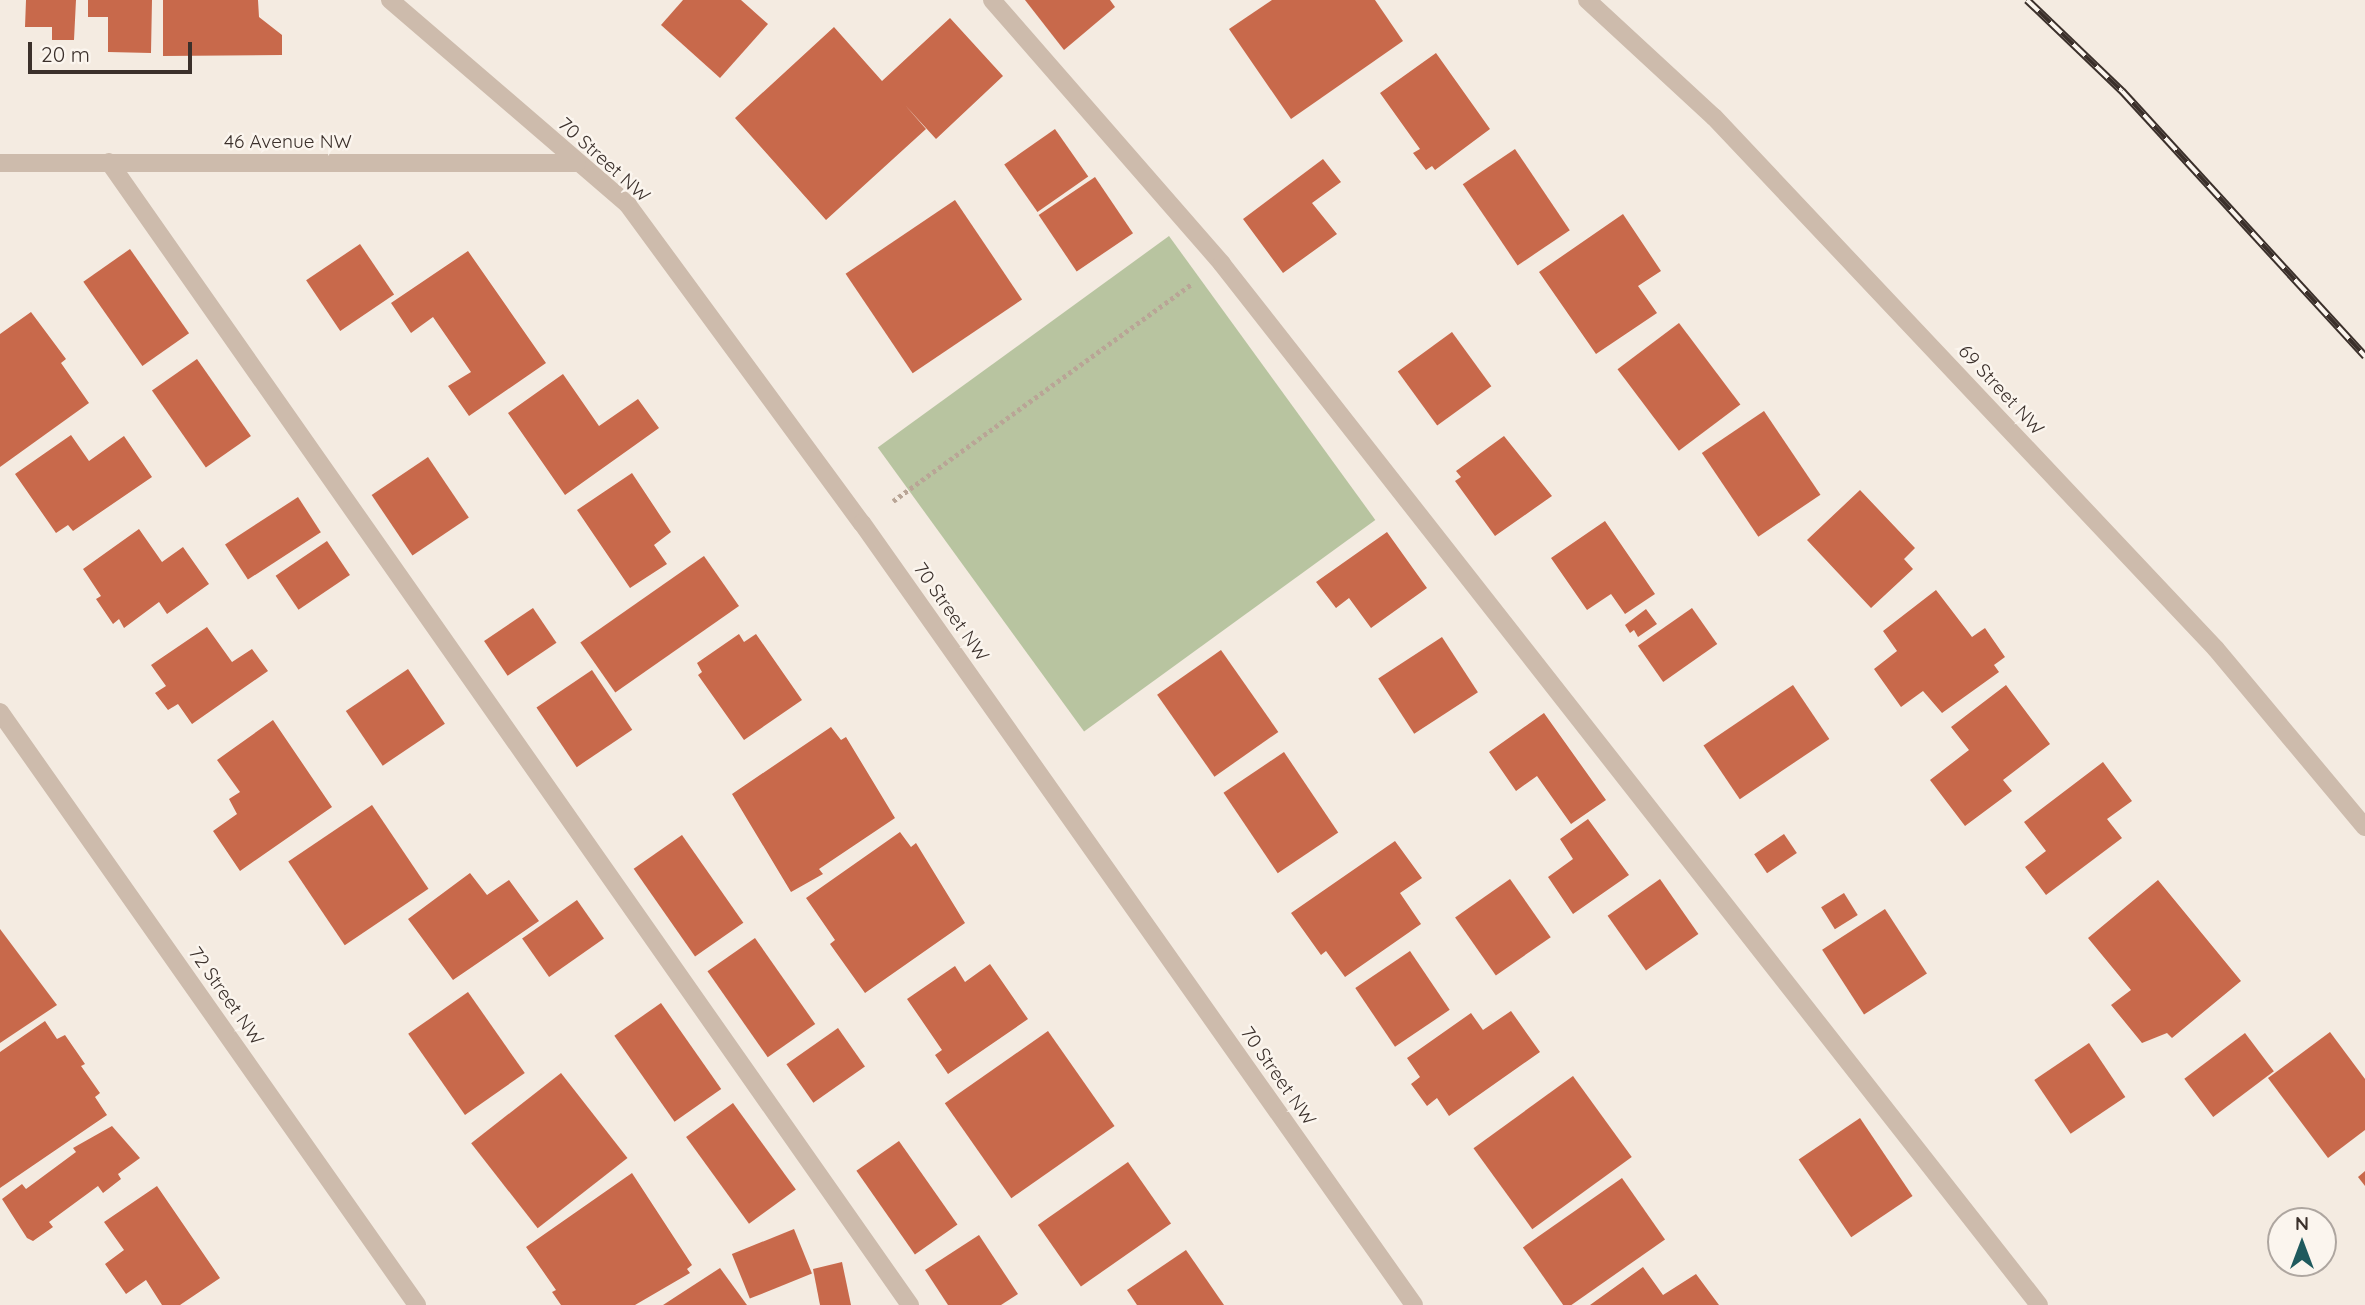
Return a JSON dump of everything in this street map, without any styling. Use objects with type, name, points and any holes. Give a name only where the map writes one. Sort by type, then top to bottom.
[{"type":"street","name":"70 Street NW","points":[[390,0],[628,205],[862,523],[1414,1305]]},
{"type":"street","points":[[992,0],[1222,264],[2039,1305]]},
{"type":"street","name":"69 Street NW","points":[[1587,0],[1714,117],[2216,649],[2365,827]]},
{"type":"street","points":[[110,162],[910,1305]]},
{"type":"street","name":"46 Avenue NW","points":[[0,163],[577,163]]},
{"type":"street","name":"72 Street NW","points":[[0,712],[417,1305]]},
{"type":"path","points":[[862,523],[1222,264]]},
{"type":"green space","points":[[1169,236],[1375,520],[1084,732],[878,448]]},
{"type":"building","points":[[26,0],[76,0],[74,40],[52,40],[52,27],[25,27]]},
{"type":"building","points":[[88,0],[152,0],[151,53],[108,52],[108,17],[88,17]]},
{"type":"building","points":[[163,0],[258,0],[259,17],[282,35],[282,55],[163,56]]},
{"type":"building","points":[[683,0],[741,0],[768,24],[720,78],[661,25]]},
{"type":"building","points":[[1025,0],[1110,0],[1115,7],[1064,50]]},
{"type":"building","points":[[1272,0],[1375,0],[1403,41],[1291,119],[1229,29]]},
{"type":"building","points":[[950,18],[1003,76],[936,139],[905,105],[926,129],[826,220],[735,118],[834,27],[882,81]]},
{"type":"building","points":[[1436,53],[1490,129],[1435,170],[1432,166],[1426,170],[1413,153],[1420,149],[1380,93]]},
{"type":"building","points":[[1055,129],[1088,177],[1037,212],[1004,165]]},
{"type":"building","points":[[1515,149],[1570,230],[1518,265],[1463,184]]},
{"type":"building","points":[[1323,159],[1341,182],[1312,203],[1337,234],[1283,273],[1243,219]]},
{"type":"building","points":[[1095,177],[1133,233],[1077,271],[1039,215]]},
{"type":"building","points":[[955,200],[1022,299],[913,373],[846,274]]},
{"type":"building","points":[[1623,214],[1661,271],[1638,286],[1657,313],[1596,354],[1539,272]]},
{"type":"building","points":[[360,244],[394,295],[340,331],[306,280]]},
{"type":"building","points":[[130,249],[189,333],[142,366],[83,282]]},
{"type":"building","points":[[468,251],[546,363],[469,416],[448,386],[471,372],[433,317],[411,333],[391,303]]},
{"type":"building","points":[[31,312],[66,359],[61,363],[89,403],[0,467],[0,334]]},
{"type":"building","points":[[1679,323],[1740,404],[1679,451],[1618,369]]},
{"type":"building","points":[[1452,332],[1491,386],[1437,426],[1398,371]]},
{"type":"building","points":[[197,359],[251,436],[206,468],[152,391]]},
{"type":"building","points":[[563,374],[599,426],[638,399],[659,428],[565,495],[508,413]]},
{"type":"building","points":[[1764,411],[1820,495],[1758,537],[1702,453]]},
{"type":"building","points":[[71,435],[89,461],[124,436],[152,477],[73,531],[68,525],[56,533],[15,474]]},
{"type":"building","points":[[1504,436],[1552,496],[1495,536],[1455,481],[1461,477],[1456,471]]},
{"type":"building","points":[[428,457],[469,518],[412,556],[372,495]]},
{"type":"building","points":[[632,473],[671,532],[654,545],[667,564],[630,588],[577,510]]},
{"type":"building","points":[[1860,490],[1915,548],[1904,559],[1913,569],[1871,608],[1807,540]]},
{"type":"building","points":[[298,497],[321,532],[248,580],[225,544]]},
{"type":"building","points":[[1605,521],[1655,594],[1625,614],[1611,594],[1587,610],[1551,558]]},
{"type":"building","points":[[139,529],[162,562],[183,547],[209,584],[167,614],[159,602],[124,628],[119,619],[113,624],[96,599],[101,596],[83,569]]},
{"type":"building","points":[[1387,532],[1427,588],[1371,628],[1349,598],[1336,608],[1316,582]]},
{"type":"building","points":[[327,541],[350,575],[299,610],[276,576]]},
{"type":"building","points":[[704,556],[739,606],[615,693],[580,643]]},
{"type":"building","points":[[1936,590],[1972,637],[1985,628],[2005,657],[1994,665],[1999,672],[1942,713],[1923,691],[1901,707],[1874,669],[1897,651],[1883,631]]},
{"type":"building","points":[[533,608],[556,643],[508,676],[484,641]]},
{"type":"building","points":[[1692,608],[1717,644],[1663,682],[1638,646]]},
{"type":"building","points":[[1646,609],[1657,624],[1638,637],[1634,630],[1630,633],[1625,625]]},
{"type":"building","points":[[207,627],[232,662],[252,649],[268,671],[192,724],[178,704],[168,710],[155,693],[166,686],[151,665]]},
{"type":"building","points":[[739,634],[744,642],[756,634],[802,700],[744,740],[698,675],[702,672],[697,663]]},
{"type":"building","points":[[1442,637],[1478,692],[1414,734],[1378,678]]},
{"type":"building","points":[[1221,650],[1278,732],[1214,777],[1157,695]]},
{"type":"building","points":[[408,669],[445,724],[383,766],[346,711]]},
{"type":"building","points":[[592,670],[632,730],[577,767],[536,707]]},
{"type":"building","points":[[1793,685],[1829,739],[1740,799],[1703,745]]},
{"type":"building","points":[[2006,685],[2050,744],[2003,780],[2012,791],[1965,826],[1930,780],[1969,750],[1951,727]]},
{"type":"building","points":[[1544,713],[1606,800],[1571,824],[1537,776],[1516,791],[1489,752]]},
{"type":"building","points":[[273,720],[332,807],[240,871],[213,831],[237,814],[229,799],[240,792],[217,760]]},
{"type":"building","points":[[831,727],[841,740],[846,737],[895,818],[819,869],[823,874],[791,892],[732,794]]},
{"type":"building","points":[[1284,752],[1338,832],[1278,873],[1223,793]]},
{"type":"building","points":[[2103,762],[2132,801],[2107,819],[2122,838],[2046,895],[2025,867],[2046,851],[2024,822]]},
{"type":"building","points":[[372,805],[428,889],[345,945],[288,861]]},
{"type":"building","points":[[1588,819],[1629,875],[1573,914],[1548,877],[1573,859],[1560,839]]},
{"type":"building","points":[[900,832],[911,847],[916,843],[965,923],[865,993],[830,944],[835,940],[806,898]]},
{"type":"building","points":[[1784,834],[1797,853],[1767,873],[1754,854]]},
{"type":"building","points":[[682,835],[743,923],[695,956],[634,869]]},
{"type":"building","points":[[1395,841],[1422,878],[1400,893],[1421,924],[1345,977],[1326,951],[1321,955],[1291,913]]},
{"type":"building","points":[[470,873],[487,895],[509,880],[539,921],[453,980],[408,919]]},
{"type":"building","points":[[1510,879],[1551,937],[1496,976],[1455,917]]},
{"type":"building","points":[[1660,879],[1698,934],[1646,971],[1608,916]]},
{"type":"building","points":[[2158,880],[2241,981],[2172,1038],[2167,1033],[2142,1043],[2111,1005],[2131,990],[2088,938]]},
{"type":"building","points":[[1844,893],[1858,915],[1835,929],[1821,907]]},
{"type":"building","points":[[577,900],[604,939],[549,977],[522,938]]},
{"type":"building","points":[[1885,909],[1927,974],[1864,1014],[1822,950]]},
{"type":"building","points":[[0,929],[57,1005],[0,1043]]},
{"type":"building","points":[[755,938],[815,1024],[768,1057],[707,971]]},
{"type":"building","points":[[1410,951],[1450,1010],[1395,1047],[1355,988]]},
{"type":"building","points":[[990,964],[1028,1019],[948,1074],[935,1055],[942,1050],[907,999],[955,966],[965,982]]},
{"type":"building","points":[[468,992],[525,1073],[465,1115],[408,1034]]},
{"type":"building","points":[[661,1003],[721,1089],[675,1122],[614,1036]]},
{"type":"building","points":[[1511,1011],[1540,1052],[1449,1116],[1437,1098],[1427,1106],[1411,1084],[1420,1077],[1407,1058],[1471,1013],[1483,1030]]},
{"type":"building","points":[[45,1021],[57,1039],[65,1035],[85,1064],[81,1066],[100,1093],[95,1097],[107,1115],[0,1188],[0,1052]]},
{"type":"building","points":[[838,1028],[865,1067],[813,1103],[786,1064]]},
{"type":"building","points":[[1048,1031],[1115,1126],[1011,1198],[945,1103]]},
{"type":"building","points":[[2330,1032],[2365,1079],[2365,1130],[2328,1158],[2268,1078]]},
{"type":"building","points":[[2245,1033],[2274,1071],[2213,1117],[2184,1079]]},
{"type":"building","points":[[2089,1043],[2125,1097],[2071,1134],[2034,1080]]},
{"type":"building","points":[[561,1073],[627,1158],[538,1228],[471,1143]]},
{"type":"building","points":[[1573,1076],[1632,1157],[1532,1229],[1473,1148]]},
{"type":"building","points":[[733,1103],[796,1190],[749,1224],[686,1137]]},
{"type":"building","points":[[1860,1118],[1913,1196],[1851,1237],[1799,1159]]},
{"type":"building","points":[[112,1126],[140,1158],[118,1174],[121,1179],[103,1193],[98,1186],[49,1222],[53,1227],[33,1241],[27,1238],[2,1199],[22,1184],[26,1189],[76,1152],[73,1148]]},
{"type":"building","points":[[899,1141],[958,1225],[915,1254],[856,1171]]},
{"type":"building","points":[[1128,1162],[1171,1223],[1081,1287],[1038,1225]]},
{"type":"building","points":[[2365,1171],[2365,1186],[2358,1177]]},
{"type":"building","points":[[632,1173],[692,1265],[687,1269],[690,1273],[635,1305],[561,1305],[552,1292],[556,1290],[526,1247]]},
{"type":"building","points":[[1622,1178],[1665,1239],[1571,1305],[1563,1305],[1523,1247]]},
{"type":"building","points":[[157,1186],[220,1278],[180,1305],[162,1305],[146,1280],[126,1294],[105,1264],[124,1250],[104,1222]]},
{"type":"building","points":[[794,1229],[812,1274],[750,1299],[732,1254]]},
{"type":"building","points":[[979,1235],[1018,1294],[1001,1305],[948,1305],[925,1270]]},
{"type":"building","points":[[1186,1250],[1224,1305],[1137,1305],[1127,1290]]},
{"type":"building","points":[[842,1262],[851,1305],[820,1305],[813,1269]]},
{"type":"building","points":[[1643,1267],[1663,1295],[1696,1274],[1719,1305],[1590,1305]]},
{"type":"building","points":[[720,1268],[747,1305],[663,1305]]},
{"type":"railway","points":[[2027,0],[2122,91],[2365,356]]}]
